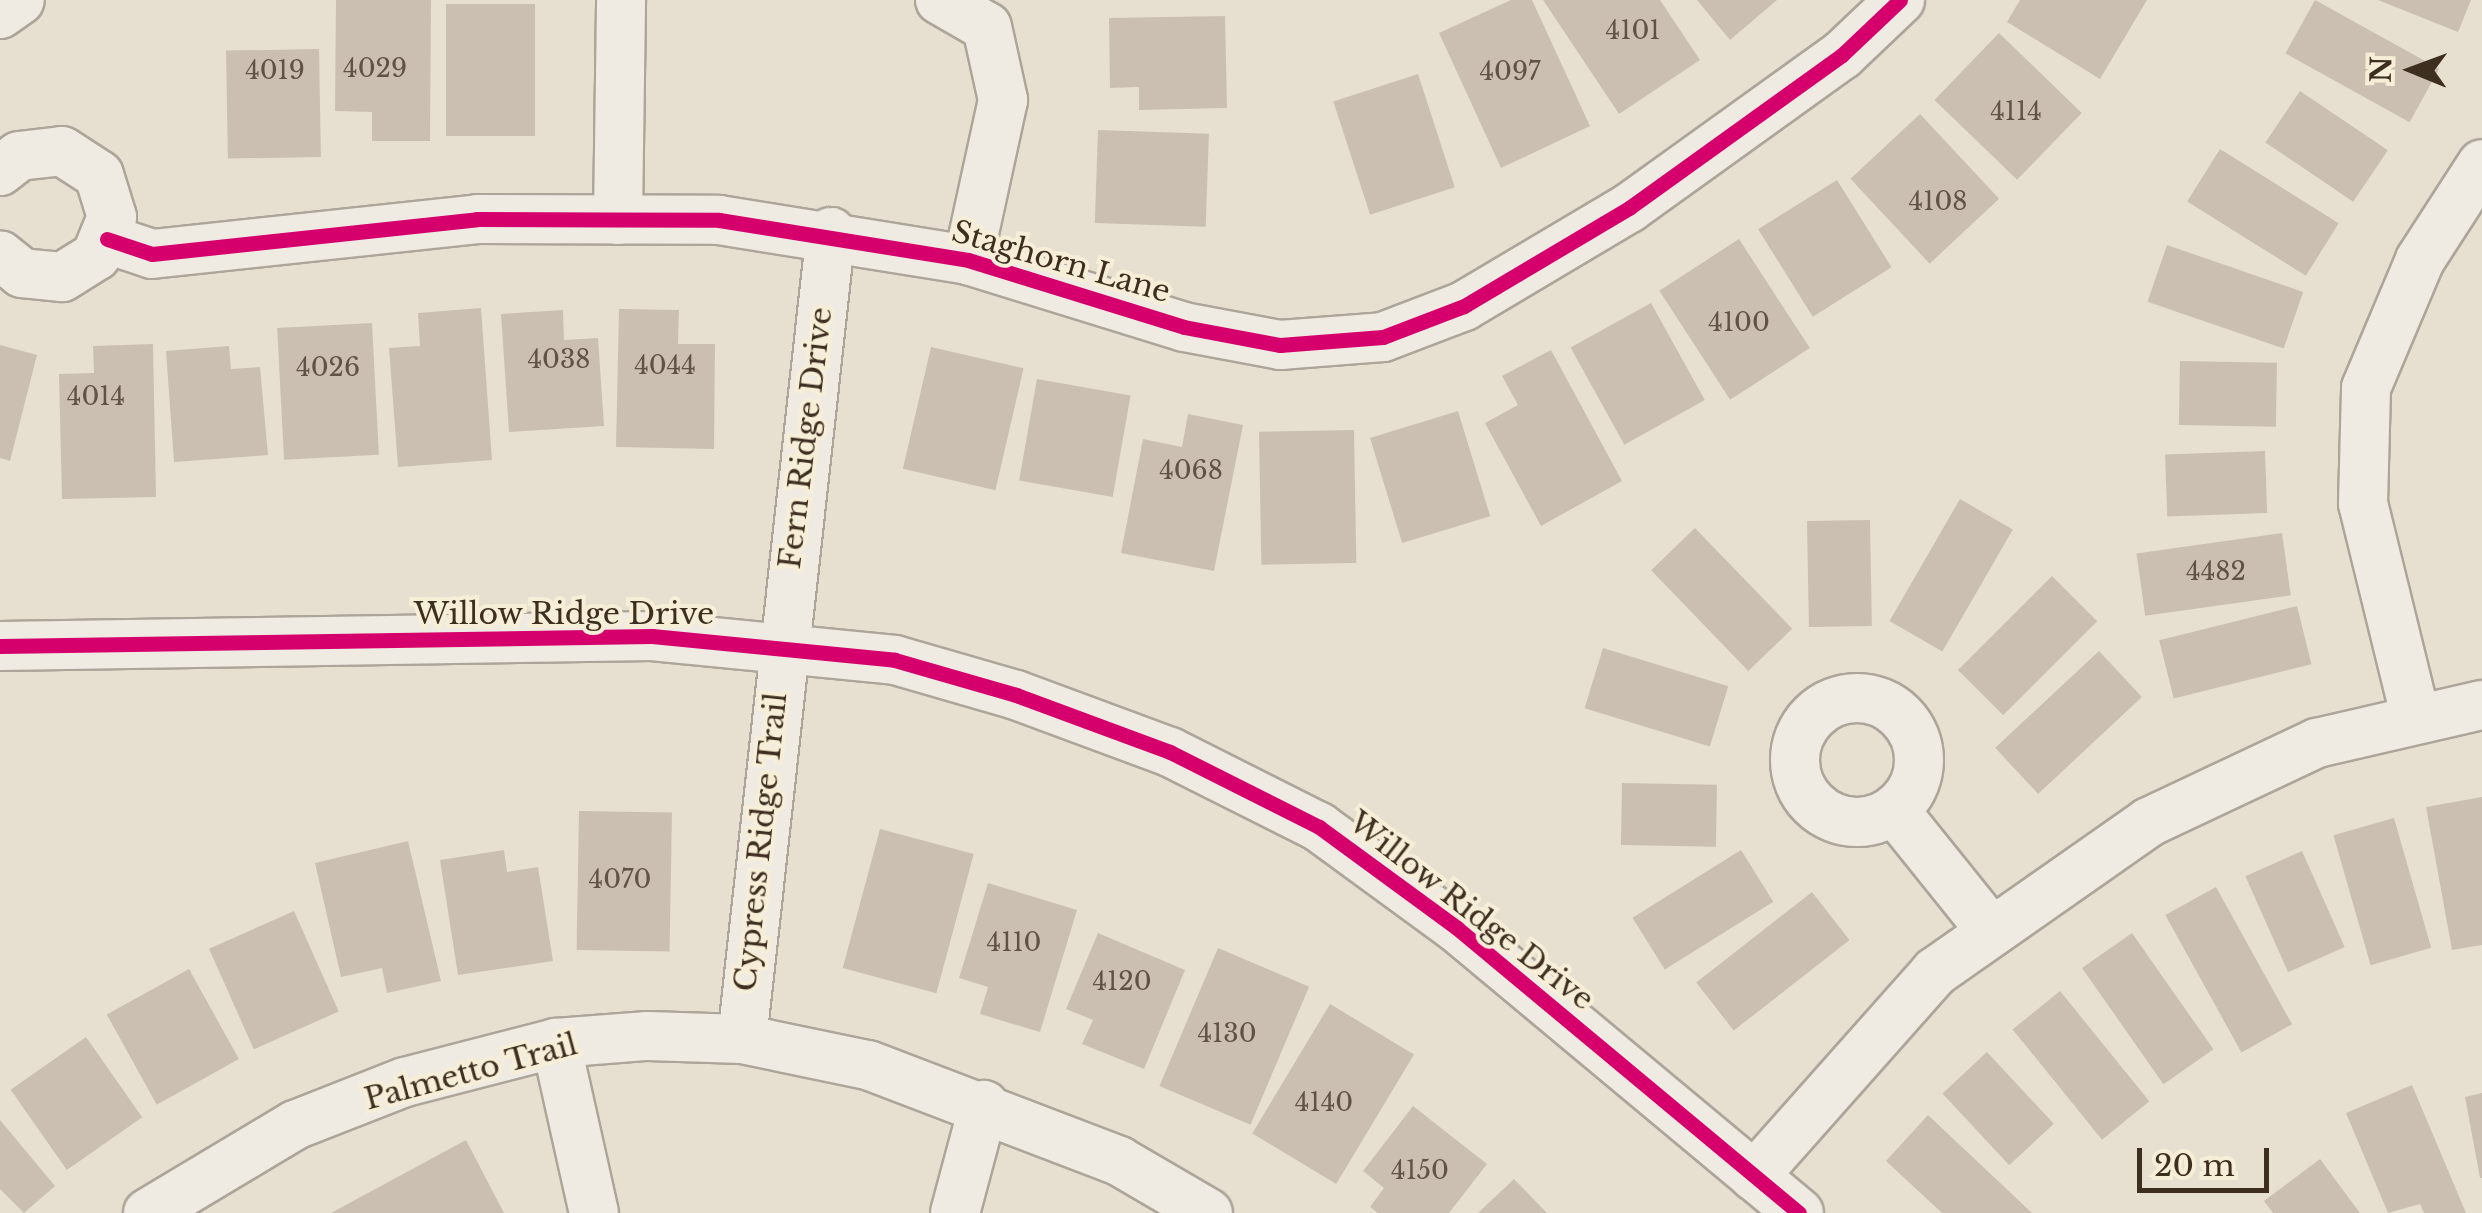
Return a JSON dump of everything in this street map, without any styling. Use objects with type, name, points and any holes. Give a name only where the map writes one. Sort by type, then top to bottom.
[{"type":"street","points":[[0,14],[20,0]]},
{"type":"street","points":[[618,220],[621,0]]},
{"type":"street","points":[[940,0],[987,27],[1002,84],[968,260]]},
{"type":"street","name":"Staghorn Lane","points":[[107,239],[152,254],[477,219],[618,220],[831,232],[968,260],[1260,341],[1383,337],[1464,306],[1629,208],[1842,55],[1900,0]]},
{"type":"street","points":[[0,170],[40,150],[83,160],[109,195],[107,239],[62,277],[22,273],[0,256]]},
{"type":"street","points":[[2416,719],[2363,504],[2366,388],[2420,260],[2482,164]]},
{"type":"street","name":"Fern Ridge Drive","points":[[781,644],[831,232]]},
{"type":"street","name":"Willow Ridge Drive","points":[[0,646],[652,636],[781,644],[895,660],[1016,695],[1170,752],[1319,827],[1457,928],[1798,1213]]},
{"type":"street","name":"Cypress Ridge Trail","points":[[742,1039],[781,644]]},
{"type":"street","points":[[1754,1176],[1873,1038],[1989,928],[2149,822],[2317,743],[2482,705]]},
{"type":"street","points":[[1894,810],[1989,928]]},
{"type":"street","name":"Palmetto Trail","points":[[148,1213],[296,1124],[405,1082],[556,1042],[742,1039],[868,1064],[984,1105],[1118,1161],[1208,1213]]},
{"type":"street","points":[[556,1042],[594,1213]]},
{"type":"street","points":[[956,1213],[984,1105]]},
{"type":"building","points":[[336,0],[431,0],[430,141],[372,141],[372,112],[335,111]]},
{"type":"building","points":[[1511,0],[1532,0],[1590,126],[1501,168],[1439,33]]},
{"type":"building","points":[[1543,0],[1660,0],[1700,60],[1619,114]]},
{"type":"building","points":[[1697,0],[1777,0],[1730,40]]},
{"type":"building","points":[[2020,0],[2147,0],[2100,79],[2007,22]]},
{"type":"building","points":[[2315,0],[2439,69],[2410,122],[2285,53]]},
{"type":"building","points":[[2378,0],[2471,0],[2458,32]]},
{"type":"building","points":[[446,4],[535,4],[535,136],[446,136]]},
{"type":"building","points":[[1225,16],[1227,108],[1139,110],[1139,87],[1110,88],[1109,18]]},
{"type":"building","points":[[1999,33],[2082,113],[2017,180],[1934,100]]},
{"type":"building","points":[[319,49],[321,157],[228,159],[226,51]]},
{"type":"building","points":[[1418,74],[1455,187],[1370,215],[1333,102]]},
{"type":"building","points":[[2300,91],[2388,150],[2353,202],[2265,142]]},
{"type":"building","points":[[1920,114],[1999,199],[1930,264],[1851,179]]},
{"type":"building","points":[[1098,130],[1209,134],[1206,227],[1095,223]]},
{"type":"building","points":[[2220,149],[2339,223],[2306,276],[2187,202]]},
{"type":"building","points":[[1837,180],[1892,267],[1813,317],[1758,229]]},
{"type":"building","points":[[1739,239],[1810,348],[1730,400],[1659,291]]},
{"type":"building","points":[[2167,245],[2303,292],[2284,349],[2147,302]]},
{"type":"building","points":[[1651,303],[1705,400],[1624,445],[1571,348]]},
{"type":"building","points":[[481,308],[492,460],[398,467],[389,348],[420,346],[418,313]]},
{"type":"building","points":[[619,309],[679,310],[678,344],[715,344],[714,449],[616,447]]},
{"type":"building","points":[[563,310],[564,340],[598,338],[604,426],[509,432],[501,314]]},
{"type":"building","points":[[372,323],[379,455],[284,460],[277,328]]},
{"type":"building","points":[[153,344],[156,497],[62,499],[59,374],[94,373],[93,346]]},
{"type":"building","points":[[0,345],[37,355],[10,461],[0,458]]},
{"type":"building","points":[[229,346],[231,369],[260,367],[268,455],[174,462],[166,351]]},
{"type":"building","points":[[931,347],[1024,368],[995,490],[903,469]]},
{"type":"building","points":[[1551,350],[1622,481],[1541,526],[1485,423],[1518,405],[1502,376]]},
{"type":"building","points":[[2180,361],[2277,363],[2276,427],[2179,425]]},
{"type":"building","points":[[1037,379],[1131,395],[1113,497],[1019,480]]},
{"type":"building","points":[[1458,411],[1490,516],[1402,543],[1370,438]]},
{"type":"building","points":[[1188,414],[1243,425],[1214,571],[1121,553],[1143,439],[1182,447]]},
{"type":"building","points":[[1354,430],[1356,563],[1261,565],[1259,432]]},
{"type":"building","points":[[2265,451],[2267,513],[2167,516],[2165,454]]},
{"type":"building","points":[[1960,499],[2013,530],[1942,652],[1890,621]]},
{"type":"building","points":[[1870,520],[1872,626],[1809,627],[1807,521]]},
{"type":"building","points":[[1695,528],[1792,629],[1748,671],[1651,570]]},
{"type":"building","points":[[2282,533],[2291,595],[2145,616],[2136,553]]},
{"type":"building","points":[[2052,576],[2097,621],[2003,715],[1958,670]]},
{"type":"building","points":[[2297,606],[2312,664],[2174,699],[2159,640]]},
{"type":"building","points":[[1603,648],[1728,686],[1710,747],[1585,708]]},
{"type":"building","points":[[2099,651],[2142,697],[2038,794],[1995,748]]},
{"type":"building","points":[[1622,783],[1717,785],[1716,847],[1621,845]]},
{"type":"building","points":[[2482,797],[2482,945],[2452,950],[2426,807]]},
{"type":"building","points":[[579,811],[672,813],[670,952],[577,950]]},
{"type":"building","points":[[2394,818],[2431,948],[2371,965],[2333,835]]},
{"type":"building","points":[[880,829],[974,854],[936,993],[843,968]]},
{"type":"building","points":[[408,841],[441,981],[387,993],[382,968],[341,977],[315,863]]},
{"type":"building","points":[[504,850],[507,872],[538,867],[553,961],[458,975],[440,860]]},
{"type":"building","points":[[1741,850],[1773,902],[1665,970],[1632,918]]},
{"type":"building","points":[[2302,851],[2345,947],[2288,972],[2245,876]]},
{"type":"building","points":[[988,883],[1077,910],[1040,1032],[980,1014],[988,987],[959,978]]},
{"type":"building","points":[[2216,887],[2292,1024],[2241,1052],[2165,915]]},
{"type":"building","points":[[1812,892],[1850,940],[1734,1031],[1696,983]]},
{"type":"building","points":[[294,911],[339,1011],[254,1049],[209,949]]},
{"type":"building","points":[[1098,933],[1185,970],[1144,1069],[1082,1044],[1093,1020],[1066,1009]]},
{"type":"building","points":[[2132,933],[2213,1049],[2163,1084],[2082,968]]},
{"type":"building","points":[[1218,948],[1309,987],[1251,1125],[1159,1086]]},
{"type":"building","points":[[189,969],[239,1059],[157,1105],[107,1015]]},
{"type":"building","points":[[2060,991],[2149,1101],[2102,1140],[2013,1029]]},
{"type":"building","points":[[1330,1004],[1414,1054],[1336,1184],[1252,1133]]},
{"type":"building","points":[[86,1037],[142,1117],[67,1170],[11,1090]]},
{"type":"building","points":[[1987,1052],[2054,1124],[2009,1165],[1942,1094]]},
{"type":"building","points":[[2412,1085],[2466,1213],[2424,1213],[2420,1204],[2388,1213],[2346,1113]]},
{"type":"building","points":[[2482,1093],[2482,1178],[2480,1178],[2465,1097]]},
{"type":"building","points":[[1413,1106],[1487,1164],[1449,1213],[1378,1213],[1370,1207],[1384,1188],[1363,1171]]},
{"type":"building","points":[[1928,1115],[2032,1213],[1942,1213],[1886,1161]]},
{"type":"building","points":[[0,1120],[55,1186],[24,1213],[0,1189]]},
{"type":"building","points":[[466,1140],[504,1213],[331,1213]]},
{"type":"building","points":[[2320,1159],[2360,1213],[2273,1213],[2264,1201]]},
{"type":"building","points":[[1514,1179],[1547,1213],[1478,1213]]},
{"type":"cycle path","points":[[107,239],[152,254],[477,219],[719,220],[968,260],[1184,327],[1280,345],[1383,337],[1464,306],[1629,208],[1842,55],[1900,0]]},
{"type":"cycle path","points":[[0,646],[652,636],[895,660],[1016,695],[1170,752],[1319,827],[1457,928],[1799,1213]]}]
